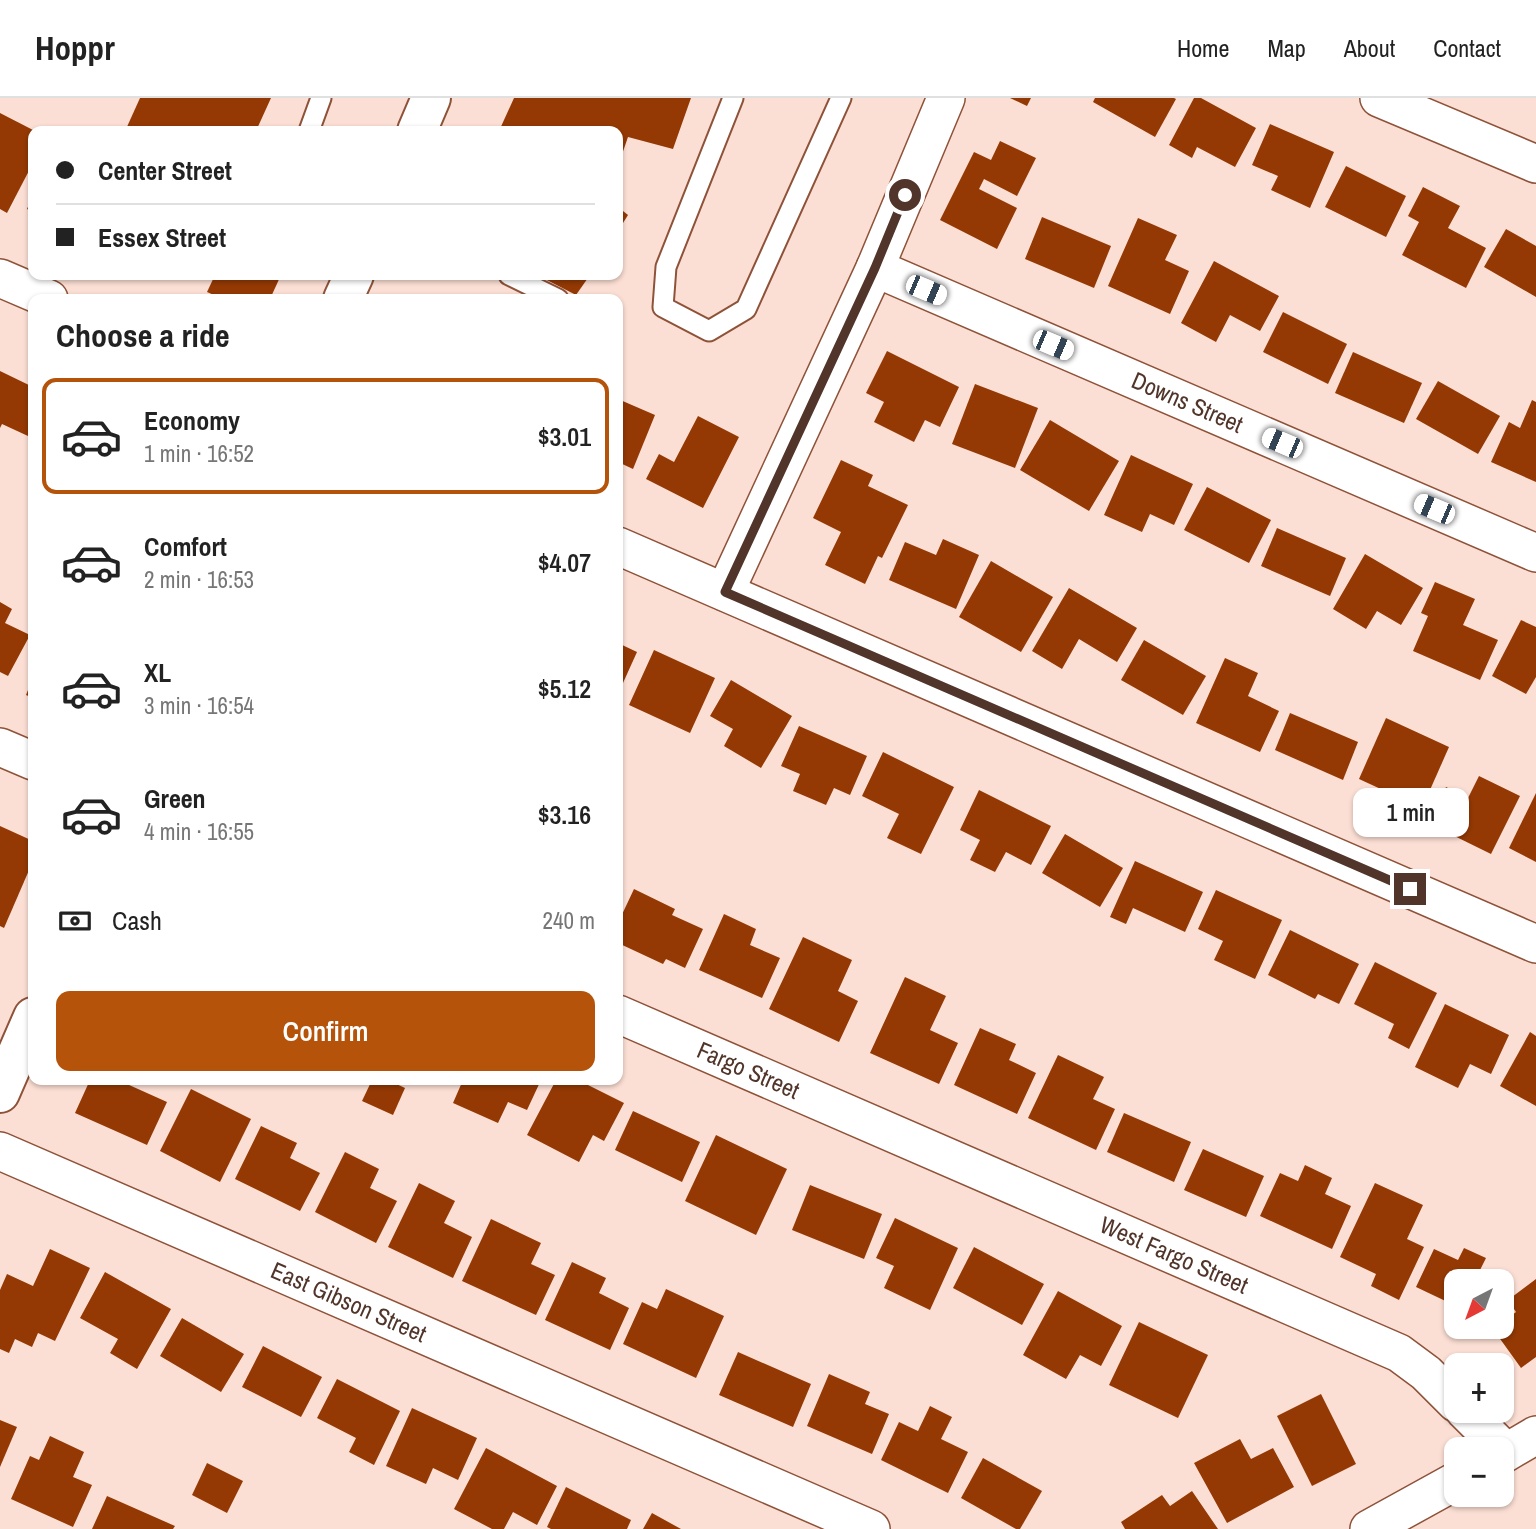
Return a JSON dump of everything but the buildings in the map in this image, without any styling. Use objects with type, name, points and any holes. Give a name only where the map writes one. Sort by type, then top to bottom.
[{"type":"main road","points":[[418,126],[431,98]]},
{"type":"main road","points":[[0,1093],[28,1029]]},
{"type":"street","points":[[725,592],[875,268],[946,98]]},
{"type":"street","points":[[1380,98],[1536,164]]},
{"type":"street","name":"Downs Street","points":[[875,268],[1536,553]]},
{"type":"street","points":[[0,278],[37,294]]},
{"type":"street","points":[[623,548],[1536,944]]},
{"type":"street","points":[[0,747],[28,759]]},
{"type":"street","name":"Fargo Street","points":[[623,1016],[879,1127]]},
{"type":"street","name":"West Fargo Street","points":[[879,1127],[1399,1353],[1426,1373],[1444,1391]]},
{"type":"street","name":"East Gibson Street","points":[[0,1151],[871,1529]]},
{"type":"street","points":[[1482,1423],[1515,1447]]},
{"type":"street","points":[[1369,1529],[1444,1487]]},
{"type":"lane","points":[[311,126],[321,98]]},
{"type":"lane","points":[[733,98],[666,267],[663,307],[709,331],[746,309],[841,98]]},
{"type":"lane","points":[[519,280],[548,294]]},
{"type":"route","points":[[905,195],[875,268],[725,592],[1410,889]]}]
